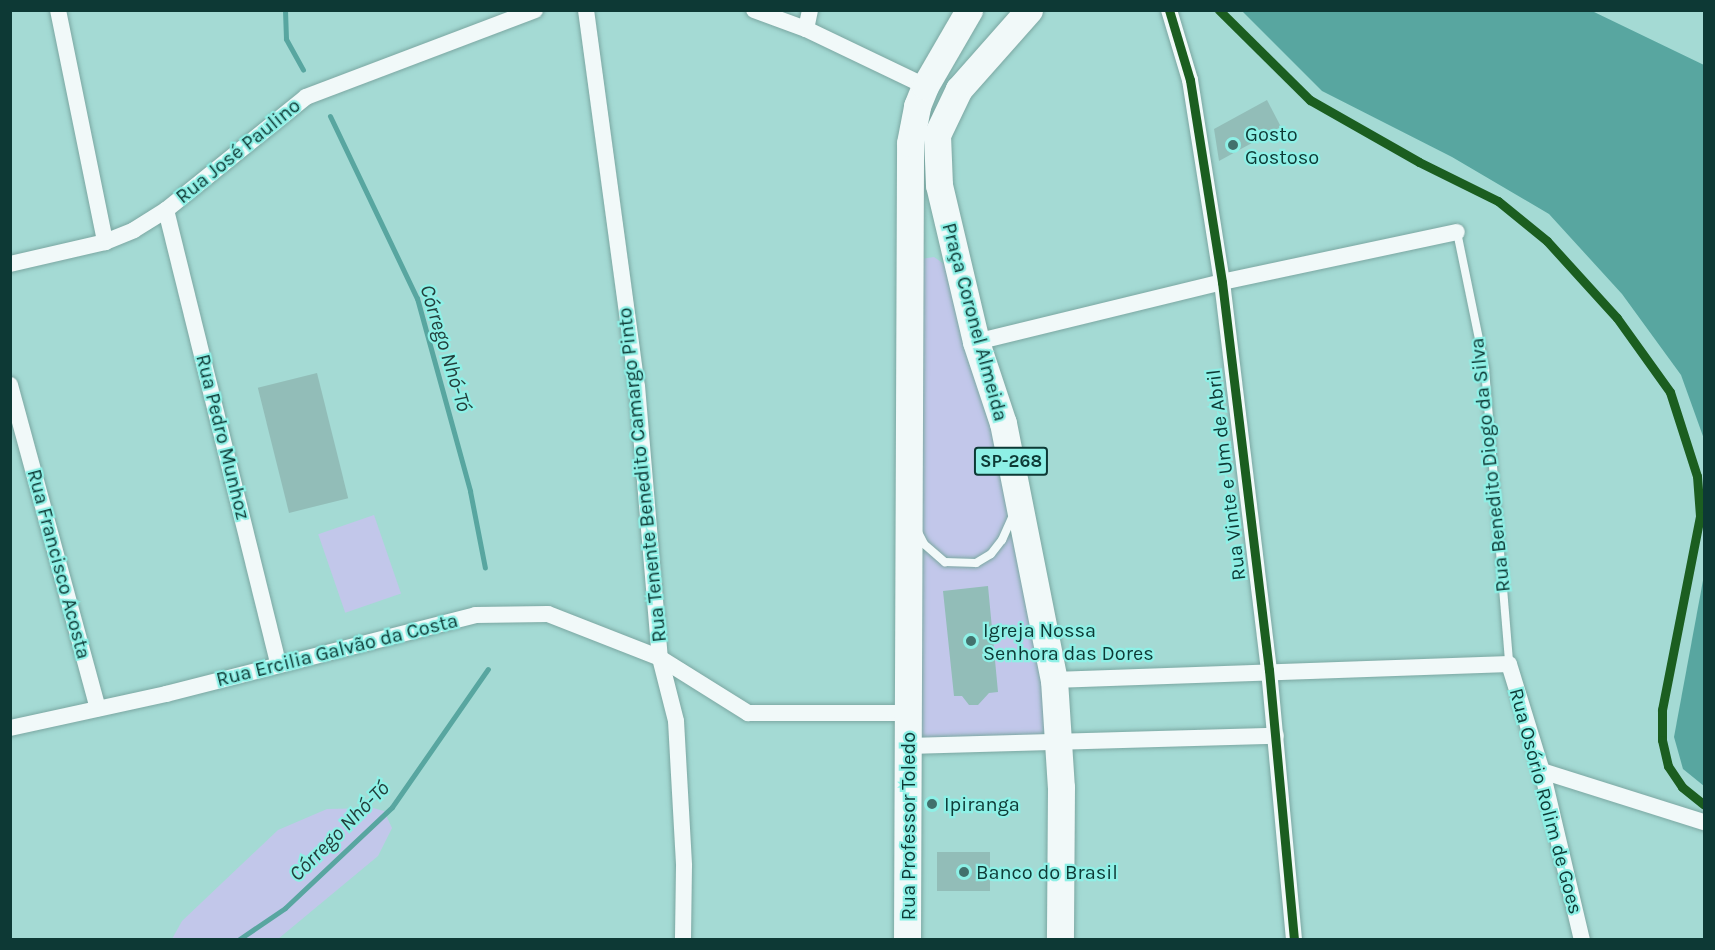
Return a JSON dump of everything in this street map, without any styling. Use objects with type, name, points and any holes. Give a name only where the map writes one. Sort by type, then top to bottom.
[{"type":"main road","name":"Praça Coronel Almeida","points":[[909,713],[912,245],[910,143],[917,106],[925,86],[969,10]]},
{"type":"main road","name":"Praça Coronel Almeida","points":[[1029,10],[959,89],[937,135],[939,185],[976,342],[1003,423],[1054,680],[1059,742]]},
{"type":"main road","name":"Rua Professor Toledo","points":[[907,939],[909,713]]},
{"type":"main road","name":"SP-268","points":[[1059,742],[1060,939]]},
{"type":"street","points":[[58,10],[105,242]]},
{"type":"street","name":"Rua José Paulino","points":[[10,264],[105,242],[165,210],[306,97],[535,10]]},
{"type":"street","name":"Rua Tenente Benedito Camargo Pinto","points":[[586,10],[637,386],[660,658],[676,721],[684,866],[683,939]]},
{"type":"street","points":[[754,10],[806,29],[925,86]]},
{"type":"street","points":[[806,29],[810,10]]},
{"type":"street","name":"Rua Vinte e Um de Abril","points":[[1169,10],[1190,80],[1222,282],[1269,670],[1294,939]]},
{"type":"street","name":"Rua Pedro Munhoz","points":[[165,210],[278,664]]},
{"type":"street","points":[[976,342],[1222,282],[1457,232]]},
{"type":"street","name":"Rua Francisco Acosta","points":[[10,385],[98,708]]},
{"type":"street","name":"Rua Ercilia Galvão da Costa","points":[[10,728],[475,615],[548,614],[660,658],[748,713],[909,713]]},
{"type":"street","points":[[1054,680],[1269,670],[1509,664]]},
{"type":"street","name":"Rua Osório Rolim de Goes","points":[[1509,664],[1542,771],[1582,939]]},
{"type":"street","points":[[907,746],[1276,736]]},
{"type":"street","points":[[1542,771],[1704,822]]},
{"type":"lane","name":"Rua Benedito Diogo da Silva","points":[[1457,232],[1485,369],[1509,664]]},
{"type":"lane","points":[[910,513],[924,544],[934,555],[945,562],[968,564],[991,554],[1002,540],[1018,497]]},
{"type":"shaded area","points":[[1242,11],[1592,11],[1704,65],[1704,439],[1681,375],[1622,294],[1549,214],[1452,157],[1322,91]]},
{"type":"shaded area","points":[[934,257],[947,266],[977,357],[1054,738],[911,741],[921,259]]},
{"type":"shaded area","points":[[374,515],[401,593],[345,613],[318,534]]},
{"type":"shaded area","points":[[1704,575],[1704,786],[1683,769],[1674,737]]},
{"type":"shaded area","points":[[373,808],[384,811],[392,828],[378,856],[278,939],[172,939],[182,921],[278,830],[327,809]]},
{"type":"building","name":"Gosto Gostoso","points":[[1267,100],[1281,127],[1219,161],[1214,129]]},
{"type":"building","points":[[317,373],[348,498],[289,513],[258,388]]},
{"type":"building","name":"Igreja Nossa Senhora das Dores","points":[[988,586],[998,692],[989,693],[978,705],[969,705],[962,696],[954,696],[943,591]]},
{"type":"building","name":"Banco do Brasil","points":[[937,852],[990,852],[990,891],[937,891]]},
{"type":"waterway","name":"Córrego Nhó-Tó","points":[[285,10],[286,39],[303,70]]},
{"type":"waterway","name":"Córrego Nhó-Tó","points":[[330,116],[417,298],[470,491],[485,568]]},
{"type":"waterway","name":"Córrego Nhó-Tó","points":[[238,940],[285,908],[392,807],[488,669]]},
{"type":"cycle path","points":[[1169,10],[1190,80],[1222,282],[1269,670],[1294,940]]},
{"type":"cycle path","points":[[1219,10],[1310,100],[1419,162],[1498,201],[1547,241],[1617,318],[1670,392],[1697,476],[1700,516],[1662,710],[1662,740],[1668,766],[1682,787],[1704,805]]},
{"type":"place","name":"Gosto Gostoso","points":[[1233,145]]},
{"type":"place","name":"Igreja Nossa Senhora das Dores","points":[[971,641]]},
{"type":"place","name":"Ipiranga","points":[[932,804]]},
{"type":"place","name":"Banco do Brasil","points":[[964,872]]}]
